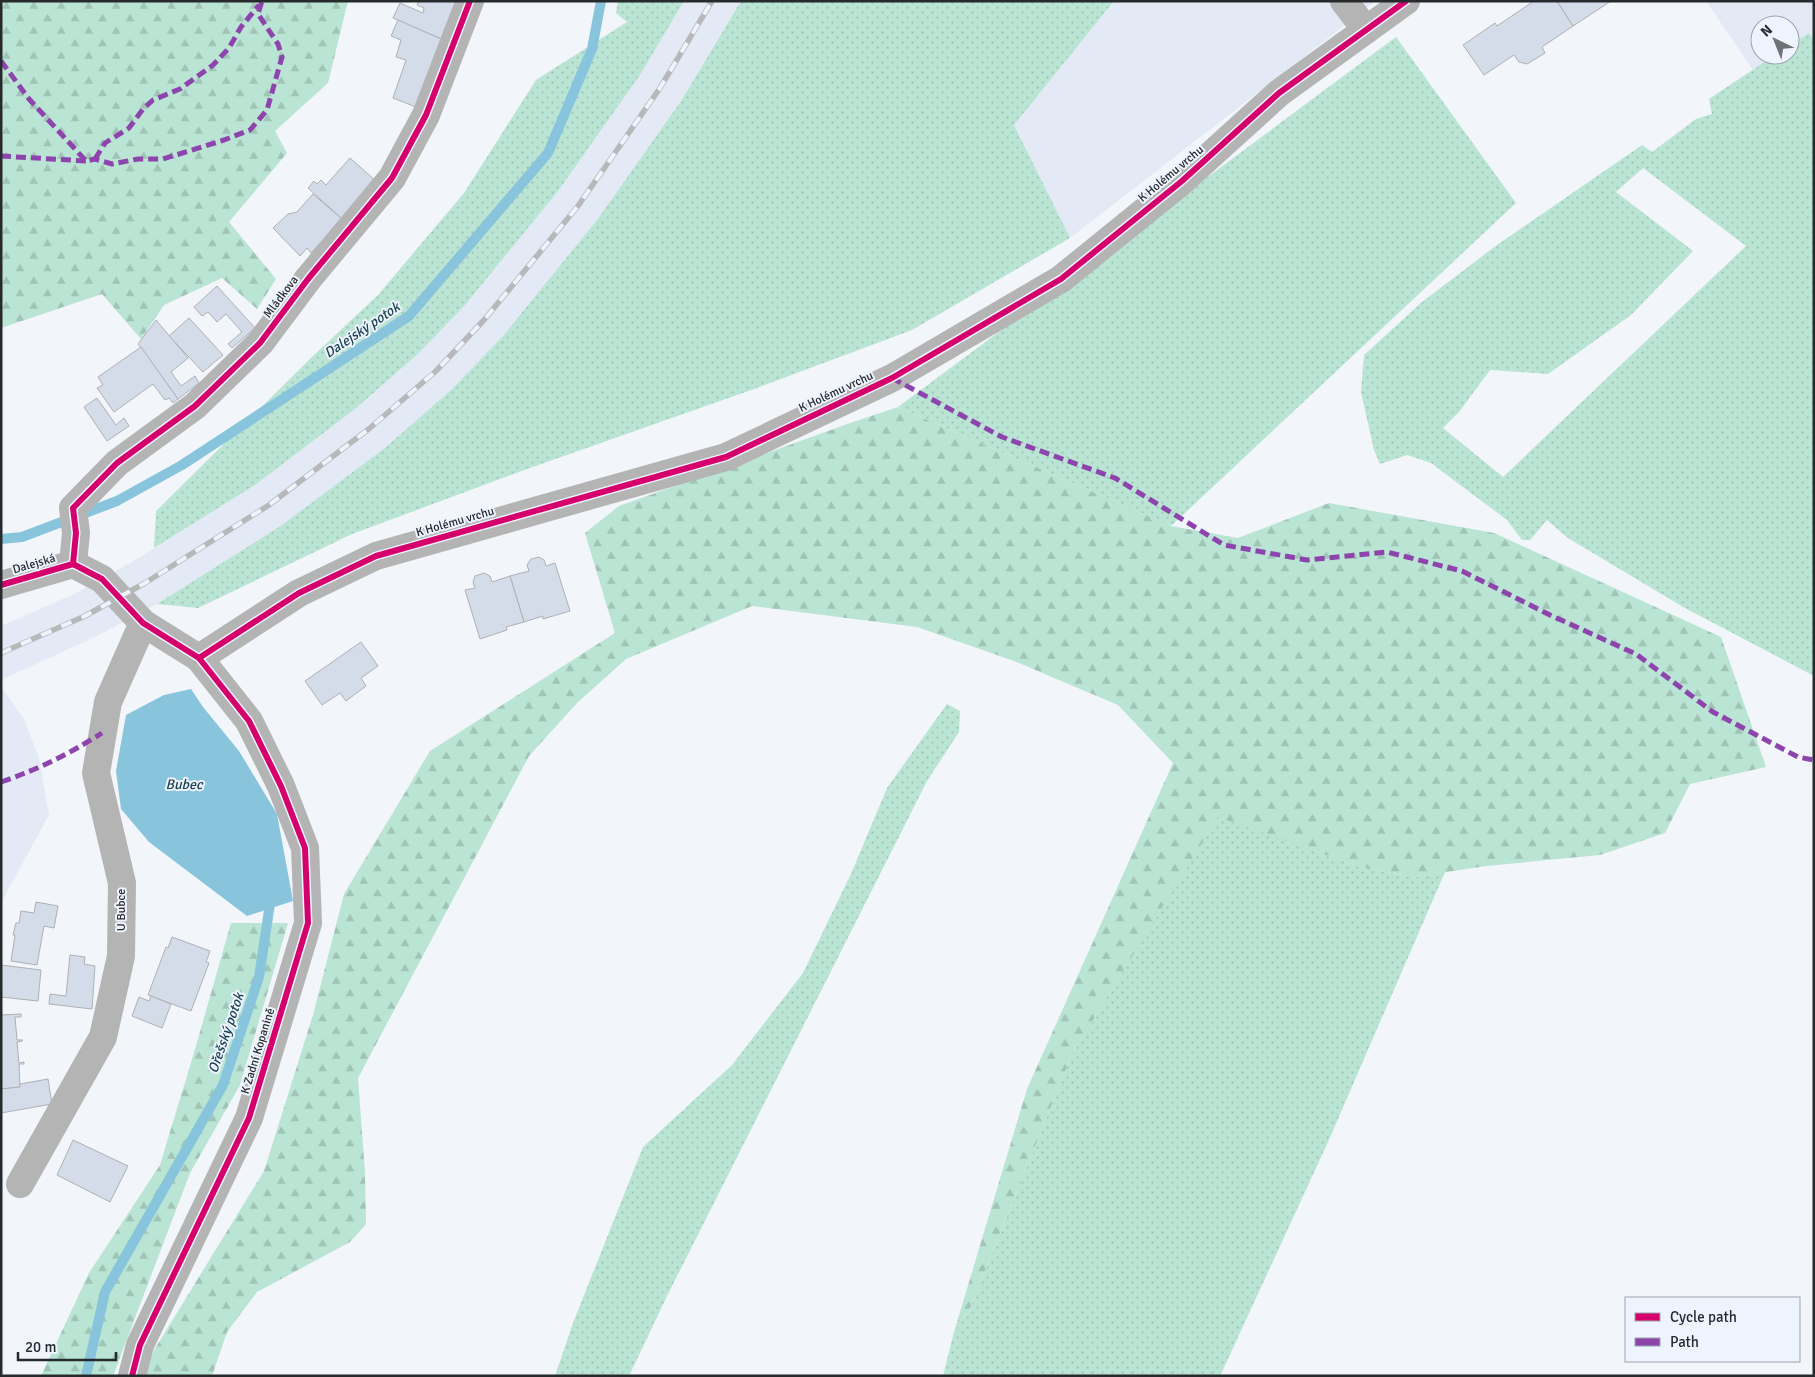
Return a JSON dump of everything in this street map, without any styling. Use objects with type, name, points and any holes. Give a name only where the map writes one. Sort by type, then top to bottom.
[{"type":"street","name":"Mládkova","points":[[74,564],[74,520],[117,463],[195,406],[260,343],[308,279],[392,178],[426,115],[470,1]]},
{"type":"street","points":[[1344,1],[1366,30]]},
{"type":"street","name":"K Holému vrchu","points":[[198,658],[299,593],[376,556],[726,456],[892,378],[1061,279],[1182,181],[1279,93],[1406,1]]},
{"type":"street","name":"K Zadní Kopanině","points":[[74,564],[102,578],[143,623],[198,658],[249,721],[281,786],[305,848],[308,923],[249,1118],[140,1345],[132,1376]]},
{"type":"street","name":"Dalejská","points":[[1,585],[74,564]]},
{"type":"street","name":"U Bubce","points":[[20,1184],[103,1037],[121,956],[122,883],[96,773],[108,702],[143,623]]},
{"type":"shaded area","points":[[684,1],[741,1],[681,101],[597,220],[503,336],[452,389],[386,447],[282,525],[157,604],[95,637],[1,680],[1,626],[74,594],[132,562],[255,485],[355,409],[419,353],[466,304],[558,191],[640,75]]},
{"type":"shaded area","points":[[1114,1],[1376,1],[1070,238],[1014,125]]},
{"type":"shaded area","points":[[1706,1],[1814,1],[1814,40],[1809,33],[1800,39],[1800,15],[1750,15],[1750,65],[1760,65],[1753,70]]},
{"type":"shaded area","points":[[1,687],[24,719],[39,758],[49,815],[1,903]]},
{"type":"green space","points":[[1,1],[348,1],[328,83],[275,131],[287,153],[229,222],[276,279],[257,309],[222,278],[164,305],[141,339],[102,294],[1,328]]},
{"type":"green space","points":[[618,1],[684,1],[640,75],[558,191],[466,304],[419,353],[355,409],[255,485],[154,548],[156,511],[315,354],[378,295],[464,193],[536,80],[627,22],[616,13]]},
{"type":"green space","points":[[741,1],[1114,1],[1014,125],[1070,238],[912,330],[352,534],[198,608],[157,604],[282,525],[386,447],[452,389],[503,336],[597,220],[681,101]]},
{"type":"green space","points":[[1809,33],[1814,40],[1814,676],[1683,607],[1568,538],[1547,520],[1530,540],[1522,540],[1507,520],[1431,463],[1407,455],[1380,464],[1374,450],[1361,392],[1364,355],[1422,302],[1497,245],[1642,145],[1652,152],[1696,119],[1712,114],[1709,99],[1760,65],[1800,65],[1800,39]],"holes":[[[1643,168],[1746,246],[1503,477],[1443,428],[1459,412],[1490,370],[1548,374],[1631,315],[1693,251],[1616,192]]]},
{"type":"green space","points":[[1396,37],[1516,203],[1171,526],[898,407]]},
{"type":"green space","points":[[898,407],[1171,526],[1238,538],[1329,503],[1494,533],[1721,637],[1766,767],[1690,784],[1665,833],[1600,855],[1486,866],[1415,877],[1363,868],[1218,817],[1072,1054],[969,1311],[954,1332],[1027,1089],[1173,763],[1118,705],[1014,661],[917,627],[752,606],[626,659],[577,703],[529,756],[358,1078],[365,1173],[366,1224],[350,1242],[257,1292],[227,1332],[212,1376],[145,1376],[148,1360],[264,1171],[313,1015],[344,894],[430,751],[615,633],[585,533],[619,506]]},
{"type":"green space","points":[[947,704],[960,711],[959,732],[927,781],[667,1296],[629,1376],[555,1376],[573,1323],[643,1147],[732,1065],[803,973],[851,874],[887,788]]},
{"type":"green space","points":[[1218,816],[1363,868],[1415,877],[1445,872],[1328,1142],[1220,1376],[943,1376],[954,1332],[969,1311],[1072,1054]]},
{"type":"green space","points":[[231,923],[288,923],[240,1085],[190,1173],[113,1376],[41,1376],[89,1273],[160,1165]]},
{"type":"water","name":"Bubec","points":[[191,689],[203,707],[239,751],[277,814],[293,901],[247,916],[149,842],[121,809],[116,771],[126,715],[164,695]]},
{"type":"building","points":[[419,1],[456,1],[441,39],[393,18],[400,3],[423,13],[424,8],[417,5]]},
{"type":"building","points":[[1534,1],[1557,1],[1573,26],[1542,47],[1545,53],[1527,64],[1519,62],[1514,55],[1484,75],[1463,45],[1495,23],[1497,26]]},
{"type":"building","points":[[1557,1],[1611,1],[1573,26]]},
{"type":"building","points":[[398,20],[441,39],[416,107],[393,98],[406,60],[396,57],[401,40],[391,36]]},
{"type":"building","points":[[350,158],[377,182],[342,219],[308,188],[314,181],[317,184],[321,180],[326,185]]},
{"type":"building","points":[[313,194],[342,219],[311,253],[307,248],[300,256],[273,228],[288,214],[297,212]]},
{"type":"building","points":[[217,286],[255,328],[232,348],[228,344],[242,332],[226,314],[217,322],[208,312],[202,316],[194,307]]},
{"type":"building","points":[[189,318],[223,355],[203,372],[169,336]]},
{"type":"building","points":[[156,320],[188,358],[171,372],[181,386],[195,376],[199,383],[178,399],[138,344]]},
{"type":"building","points":[[141,347],[178,399],[173,403],[169,398],[165,400],[153,384],[114,412],[97,388],[103,385],[98,377]]},
{"type":"building","points":[[97,398],[116,425],[124,418],[129,426],[107,441],[84,407]]},
{"type":"building","points":[[539,557],[544,560],[546,566],[555,563],[570,611],[543,619],[543,616],[524,622],[510,576],[529,571],[527,565],[531,559]]},
{"type":"building","points":[[484,573],[490,576],[492,582],[510,576],[524,622],[506,627],[507,630],[480,639],[465,590],[475,588],[473,582],[475,576]]},
{"type":"building","points":[[361,642],[378,666],[361,678],[366,686],[346,701],[340,693],[322,705],[305,681]]},
{"type":"building","points":[[36,902],[58,906],[54,928],[44,926],[37,965],[11,961],[15,935],[13,935],[16,923],[19,923],[21,911],[34,913]]},
{"type":"building","points":[[172,937],[210,951],[206,962],[209,963],[191,1011],[148,995],[166,947],[168,948]]},
{"type":"building","points":[[70,955],[85,957],[84,964],[95,966],[92,1009],[49,1004],[50,994],[66,996]]},
{"type":"building","points":[[1,965],[41,970],[38,1001],[1,997]]},
{"type":"building","points":[[151,996],[171,1004],[162,1028],[132,1016],[139,997],[149,1001]]},
{"type":"building","points":[[21,1014],[21,1017],[15,1017],[17,1040],[23,1040],[17,1042],[19,1063],[24,1062],[24,1064],[19,1064],[20,1087],[1,1089],[1,1015]]},
{"type":"building","points":[[48,1079],[52,1104],[1,1113],[1,1089],[20,1087],[20,1084]]},
{"type":"building","points":[[73,1140],[128,1166],[110,1202],[57,1175]]},
{"type":"waterway","name":"Dalejský potok","points":[[1,539],[22,537],[117,501],[182,465],[409,316],[548,153],[592,49],[601,1]]},
{"type":"waterway","name":"Ořešský potok","points":[[86,1376],[105,1292],[223,1085],[259,977],[271,897]]},
{"type":"railway","points":[[1,653],[85,616],[145,583],[269,505],[370,428],[436,371],[484,320],[578,206],[660,88],[712,1]]},
{"type":"marked path","points":[[1,61],[29,99],[86,161],[95,159],[112,164],[138,159],[163,159],[250,130],[267,110],[282,57],[278,44],[258,14],[262,1]]},
{"type":"marked path","points":[[95,159],[105,143],[129,128],[143,109],[153,100],[180,89],[213,65],[229,48],[241,27],[259,5]]},
{"type":"marked path","points":[[1,156],[86,161]]},
{"type":"marked path","points":[[892,378],[1002,437],[1115,478],[1224,545],[1307,560],[1387,552],[1462,571],[1550,615],[1636,654],[1713,712],[1798,757],[1814,760]]},
{"type":"marked path","points":[[1,782],[28,772],[78,748],[102,733]]},
{"type":"cycle path","points":[[73,564],[76,533],[73,508],[117,463],[195,406],[260,343],[308,279],[392,178],[426,115],[470,1]]},
{"type":"cycle path","points":[[199,658],[299,593],[376,556],[726,457],[892,378],[1061,279],[1182,181],[1279,93],[1406,1]]},
{"type":"cycle path","points":[[73,564],[102,579],[143,623],[199,658],[249,721],[281,786],[305,848],[308,923],[249,1118],[140,1345],[132,1376]]},
{"type":"cycle path","points":[[1,585],[73,564]]}]
